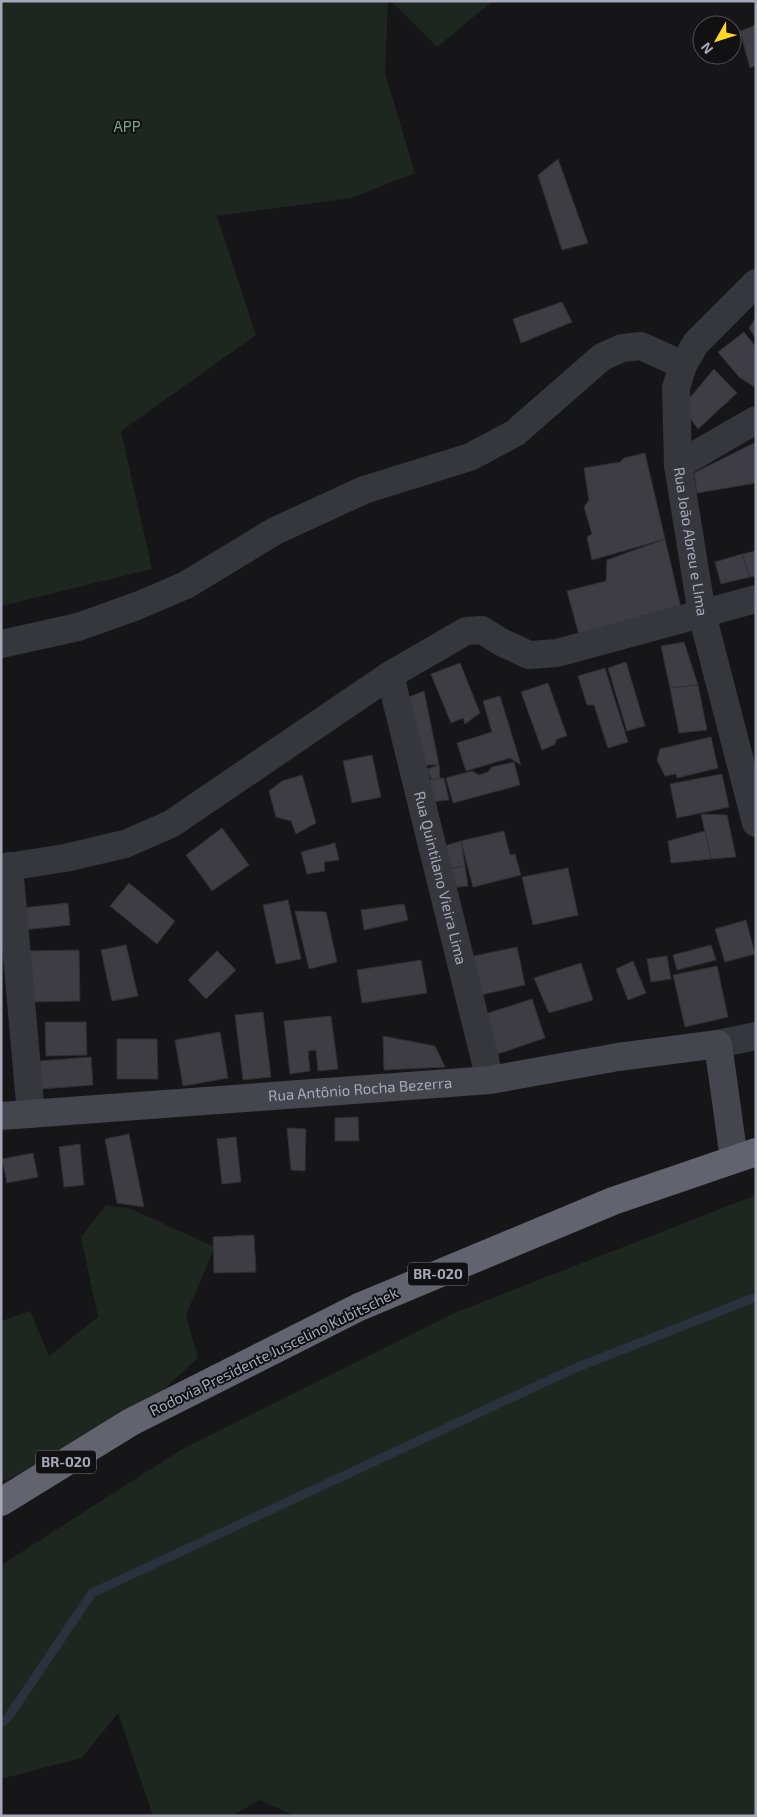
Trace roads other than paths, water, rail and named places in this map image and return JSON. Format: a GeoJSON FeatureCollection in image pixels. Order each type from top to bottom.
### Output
{"type":"FeatureCollection","features":[{"type":"Feature","properties":{"kind":"highway","name":"Rodovia Presidente Juscelino Kubitschek"},"geometry":{"type":"LineString","coordinates":[[1,1502],[132,1422],[358,1307],[613,1201],[745,1156]]}},
{"type":"Feature","properties":{"kind":"street","name":"Rua João Abreu e LIma"},"geometry":{"type":"LineString","coordinates":[[756,283],[696,343],[683,365],[676,388],[678,465],[702,614],[756,822]]}},
{"type":"Feature","properties":{"kind":"street"},"geometry":{"type":"LineString","coordinates":[[1,644],[78,626],[137,606],[186,586],[275,531],[364,490],[470,458],[515,433],[602,357],[622,348],[641,346],[683,365]]}},
{"type":"Feature","properties":{"kind":"street"},"geometry":{"type":"LineString","coordinates":[[678,465],[756,420]]}},
{"type":"Feature","properties":{"kind":"street"},"geometry":{"type":"LineString","coordinates":[[31,1114],[5,867],[65,858],[125,844],[171,824],[390,676],[466,631],[482,630],[501,642],[529,655],[557,653],[756,599]]}},
{"type":"Feature","properties":{"kind":"street","name":"Rua Quintilano Vieira Lima"},"geometry":{"type":"LineString","coordinates":[[390,676],[490,1080]]}},
{"type":"Feature","properties":{"kind":"street"},"geometry":{"type":"LineString","coordinates":[[745,1156],[718,1044],[756,1036]]}},
{"type":"Feature","properties":{"kind":"street","name":"Rua Antônio Rocha Bezerra"},"geometry":{"type":"LineString","coordinates":[[1,1116],[490,1080],[618,1057],[718,1044]]}},
{"type":"Feature","properties":{"kind":"waterway"},"geometry":{"type":"LineString","coordinates":[[1,1723],[7,1719],[92,1593],[573,1369],[756,1297]]}},
{"type":"Feature","properties":{"kind":"park label","name":"APP"},"geometry":{"type":"Point","coordinates":[127,127]}}]}
